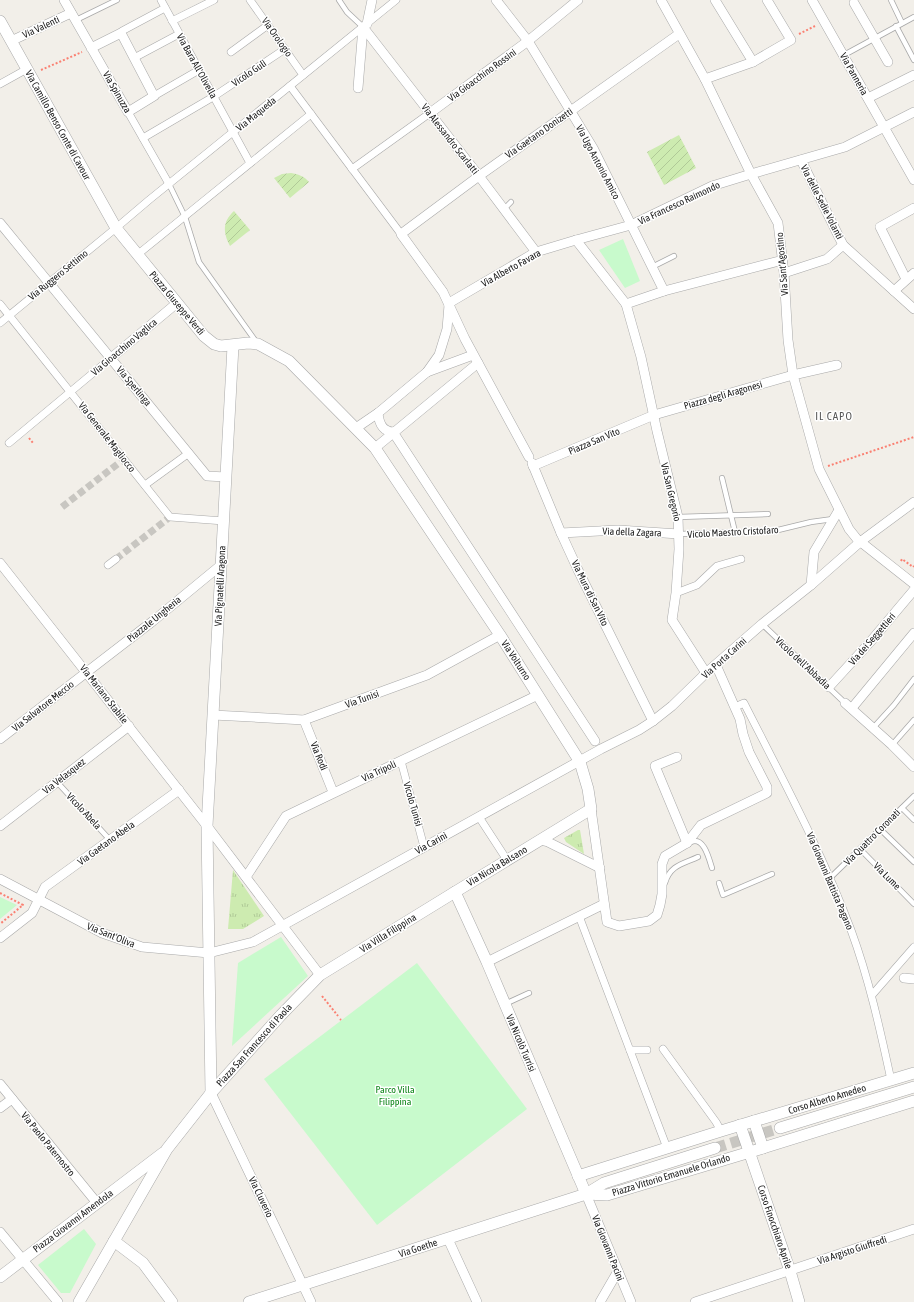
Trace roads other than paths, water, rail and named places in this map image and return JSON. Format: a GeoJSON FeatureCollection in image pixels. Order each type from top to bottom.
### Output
{"type":"FeatureCollection","features":[{"type":"Feature","properties":{"kind":"street","name":"Via Spinuzza"},"geometry":{"type":"LineString","coordinates":[[64,0],[169,184]]}},
{"type":"Feature","properties":{"kind":"street","name":"Via Bara All'Olivella"},"geometry":{"type":"LineString","coordinates":[[160,0],[233,132]]}},
{"type":"Feature","properties":{"kind":"street"},"geometry":{"type":"LineString","coordinates":[[172,21],[214,0]]}},
{"type":"Feature","properties":{"kind":"street","name":"Via Orologio"},"geometry":{"type":"LineString","coordinates":[[250,0],[303,75]]}},
{"type":"Feature","properties":{"kind":"street"},"geometry":{"type":"LineString","coordinates":[[358,88],[365,25],[372,0]]}},
{"type":"Feature","properties":{"kind":"street","name":"Via Maqueda"},"geometry":{"type":"LineString","coordinates":[[116,228],[396,0]]}},
{"type":"Feature","properties":{"kind":"street","name":"Via Ugo Antonio Amico"},"geometry":{"type":"LineString","coordinates":[[496,0],[528,41],[593,148],[664,291]]}},
{"type":"Feature","properties":{"kind":"street","name":"Via Gioacchino Rossini"},"geometry":{"type":"LineString","coordinates":[[352,170],[528,41],[578,0]]}},
{"type":"Feature","properties":{"kind":"street","name":"Via Sant'Agostino"},"geometry":{"type":"LineString","coordinates":[[660,0],[705,79],[750,174],[778,222],[783,260],[788,340],[793,375],[819,469],[849,529],[860,542],[914,584]]}},
{"type":"Feature","properties":{"kind":"street"},"geometry":{"type":"LineString","coordinates":[[716,0],[753,62]]}},
{"type":"Feature","properties":{"kind":"street"},"geometry":{"type":"LineString","coordinates":[[705,79],[753,62],[791,40],[767,0]]}},
{"type":"Feature","properties":{"kind":"street","name":"Via Panneria"},"geometry":{"type":"LineString","coordinates":[[812,0],[884,128],[910,164],[914,180]]}},
{"type":"Feature","properties":{"kind":"street"},"geometry":{"type":"LineString","coordinates":[[854,3],[888,62]]}},
{"type":"Feature","properties":{"kind":"street"},"geometry":{"type":"LineString","coordinates":[[91,48],[165,8]]}},
{"type":"Feature","properties":{"kind":"street","name":"Via Valenti"},"geometry":{"type":"LineString","coordinates":[[11,40],[74,17]]}},
{"type":"Feature","properties":{"kind":"street","name":"Via Camillo Benso Conte di Cavour"},"geometry":{"type":"LineString","coordinates":[[0,21],[116,228]]}},
{"type":"Feature","properties":{"kind":"street"},"geometry":{"type":"LineString","coordinates":[[231,52],[268,25]]}},
{"type":"Feature","properties":{"kind":"street","name":"Via Alessandro Scarlatti"},"geometry":{"type":"LineString","coordinates":[[365,25],[536,252]]}},
{"type":"Feature","properties":{"kind":"street"},"geometry":{"type":"LineString","coordinates":[[121,33],[154,96]]}},
{"type":"Feature","properties":{"kind":"street"},"geometry":{"type":"LineString","coordinates":[[134,58],[179,34]]}},
{"type":"Feature","properties":{"kind":"street","name":"Via Gaetano Donizetti"},"geometry":{"type":"LineString","coordinates":[[401,234],[479,176],[679,34]]}},
{"type":"Feature","properties":{"kind":"street","name":"Vicolo Gulì"},"geometry":{"type":"LineString","coordinates":[[143,138],[213,96],[285,49]]}},
{"type":"Feature","properties":{"kind":"street"},"geometry":{"type":"LineString","coordinates":[[128,112],[199,70]]}},
{"type":"Feature","properties":{"kind":"street"},"geometry":{"type":"LineString","coordinates":[[0,84],[29,72]]}},
{"type":"Feature","properties":{"kind":"street"},"geometry":{"type":"LineString","coordinates":[[868,98],[914,75]]}},
{"type":"Feature","properties":{"kind":"street"},"geometry":{"type":"LineString","coordinates":[[258,344],[289,361],[356,428],[378,413],[427,372],[439,355],[447,329],[449,303],[443,292],[290,86]]}},
{"type":"Feature","properties":{"kind":"street","name":"Via Francesco Raimondo"},"geometry":{"type":"LineString","coordinates":[[576,240],[631,226],[712,186],[845,147],[914,112]]}},
{"type":"Feature","properties":{"kind":"street"},"geometry":{"type":"LineString","coordinates":[[137,255],[311,114]]}},
{"type":"Feature","properties":{"kind":"street"},"geometry":{"type":"LineString","coordinates":[[233,132],[250,163]]}},
{"type":"Feature","properties":{"kind":"street","name":"Via delle Sedie Volanti"},"geometry":{"type":"LineString","coordinates":[[801,160],[843,245],[914,309]]}},
{"type":"Feature","properties":{"kind":"street"},"geometry":{"type":"LineString","coordinates":[[894,291],[910,276],[880,227],[914,208]]}},
{"type":"Feature","properties":{"kind":"street","name":"Via Sperlinga"},"geometry":{"type":"LineString","coordinates":[[0,223],[207,476],[226,477]]}},
{"type":"Feature","properties":{"kind":"street","name":"Piazza Giuseppe Verdi"},"geometry":{"type":"LineString","coordinates":[[116,228],[204,336],[214,344],[221,346],[233,346],[248,343],[258,344]]}},
{"type":"Feature","properties":{"kind":"street","name":"Via Ruggero Settimo"},"geometry":{"type":"LineString","coordinates":[[0,323],[116,228]]}},
{"type":"Feature","properties":{"kind":"street"},"geometry":{"type":"LineString","coordinates":[[576,240],[626,304],[664,291],[783,260]]}},
{"type":"Feature","properties":{"kind":"street","name":"Via Alberto Favara"},"geometry":{"type":"LineString","coordinates":[[449,303],[536,252],[576,240]]}},
{"type":"Feature","properties":{"kind":"street"},"geometry":{"type":"LineString","coordinates":[[784,273],[827,259],[843,245]]}},
{"type":"Feature","properties":{"kind":"street","name":"Via Gioacchino Vaglica"},"geometry":{"type":"LineString","coordinates":[[9,443],[177,303]]}},
{"type":"Feature","properties":{"kind":"street","name":"Via Mura di San Vito"},"geometry":{"type":"LineString","coordinates":[[449,303],[465,339],[532,462],[561,534],[653,721]]}},
{"type":"Feature","properties":{"kind":"street","name":"Via Generale Magliocco"},"geometry":{"type":"LineString","coordinates":[[0,304],[170,517],[224,521]]}},
{"type":"Feature","properties":{"kind":"street","name":"Via San Gregorio"},"geometry":{"type":"LineString","coordinates":[[626,304],[641,357],[678,517],[679,534],[676,593],[672,620],[706,673]]}},
{"type":"Feature","properties":{"kind":"street","name":"Via Pignatelli Aragona"},"geometry":{"type":"LineString","coordinates":[[207,826],[233,346]]}},
{"type":"Feature","properties":{"kind":"street"},"geometry":{"type":"LineString","coordinates":[[427,372],[476,359]]}},
{"type":"Feature","properties":{"kind":"street"},"geometry":{"type":"LineString","coordinates":[[375,448],[476,359]]}},
{"type":"Feature","properties":{"kind":"street","name":"Piazza degli Aragonesi"},"geometry":{"type":"LineString","coordinates":[[654,415],[793,375],[837,365]]}},
{"type":"Feature","properties":{"kind":"street"},"geometry":{"type":"LineString","coordinates":[[378,413],[378,420],[381,427],[388,432],[393,432]]}},
{"type":"Feature","properties":{"kind":"street","name":"Piazza San Vito"},"geometry":{"type":"LineString","coordinates":[[532,462],[654,415]]}},
{"type":"Feature","properties":{"kind":"street","name":"Via Volturno"},"geometry":{"type":"LineString","coordinates":[[356,428],[375,448],[500,636],[580,762],[588,790],[607,922],[619,926],[652,919],[658,912],[662,894]]}},
{"type":"Feature","properties":{"kind":"street"},"geometry":{"type":"LineString","coordinates":[[393,432],[595,741]]}},
{"type":"Feature","properties":{"kind":"street"},"geometry":{"type":"LineString","coordinates":[[145,486],[189,453]]}},
{"type":"Feature","properties":{"kind":"street","name":"Via Porta Carini"},"geometry":{"type":"LineString","coordinates":[[580,762],[653,721],[672,706],[706,673],[762,624],[811,586],[860,542],[914,502]]}},
{"type":"Feature","properties":{"kind":"street"},"geometry":{"type":"LineString","coordinates":[[811,586],[814,552],[839,510]]}},
{"type":"Feature","properties":{"kind":"street","name":"Via della Zagara"},"geometry":{"type":"LineString","coordinates":[[561,534],[618,530],[679,534]]}},
{"type":"Feature","properties":{"kind":"street"},"geometry":{"type":"LineString","coordinates":[[108,565],[116,559]]}},
{"type":"Feature","properties":{"kind":"street"},"geometry":{"type":"LineString","coordinates":[[676,593],[697,585],[716,566],[741,559]]}},
{"type":"Feature","properties":{"kind":"street","name":"Via Mariano Stabile"},"geometry":{"type":"LineString","coordinates":[[0,563],[207,826]]}},
{"type":"Feature","properties":{"kind":"street","name":"Piazzale Ungheria"},"geometry":{"type":"LineString","coordinates":[[86,673],[222,565]]}},
{"type":"Feature","properties":{"kind":"street","name":"Via dei Seggettieri"},"geometry":{"type":"LineString","coordinates":[[829,687],[871,641],[914,590]]}},
{"type":"Feature","properties":{"kind":"street"},"geometry":{"type":"LineString","coordinates":[[914,633],[848,705],[914,767]]}},
{"type":"Feature","properties":{"kind":"street","name":"Via Tunisi"},"geometry":{"type":"LineString","coordinates":[[213,715],[304,720],[427,675],[500,636]]}},
{"type":"Feature","properties":{"kind":"street"},"geometry":{"type":"LineString","coordinates":[[662,894],[662,864],[666,855],[687,843],[701,825],[767,793],[767,787],[749,752],[740,719],[716,665]]}},
{"type":"Feature","properties":{"kind":"street","name":"Via Salvatore Meccio"},"geometry":{"type":"LineString","coordinates":[[0,739],[86,673]]}},
{"type":"Feature","properties":{"kind":"street","name":"Via Tripoli"},"geometry":{"type":"LineString","coordinates":[[246,877],[286,816],[333,792],[538,695]]}},
{"type":"Feature","properties":{"kind":"street","name":"Via Giovanni Battista Pagano"},"geometry":{"type":"LineString","coordinates":[[735,707],[744,703],[807,828],[830,878],[852,931],[872,995],[891,1080]]}},
{"type":"Feature","properties":{"kind":"street","name":"Via Rodi"},"geometry":{"type":"LineString","coordinates":[[304,720],[333,792]]}},
{"type":"Feature","properties":{"kind":"street","name":"Via Velasquez"},"geometry":{"type":"LineString","coordinates":[[0,826],[129,726]]}},
{"type":"Feature","properties":{"kind":"street"},"geometry":{"type":"LineString","coordinates":[[677,757],[655,766],[687,843]]}},
{"type":"Feature","properties":{"kind":"street","name":"Vicolo Tunisi"},"geometry":{"type":"LineString","coordinates":[[400,761],[424,847]]}},
{"type":"Feature","properties":{"kind":"street","name":"Via Carini"},"geometry":{"type":"LineString","coordinates":[[209,953],[253,942],[580,762]]}},
{"type":"Feature","properties":{"kind":"street","name":"Via Gaetano Abela"},"geometry":{"type":"LineString","coordinates":[[0,938],[32,913],[45,887],[179,790]]}},
{"type":"Feature","properties":{"kind":"street","name":"Via Nicola Balsano"},"geometry":{"type":"LineString","coordinates":[[455,892],[591,809]]}},
{"type":"Feature","properties":{"kind":"street"},"geometry":{"type":"LineString","coordinates":[[479,817],[507,860]]}},
{"type":"Feature","properties":{"kind":"street"},"geometry":{"type":"LineString","coordinates":[[207,826],[320,975]]}},
{"type":"Feature","properties":{"kind":"street","name":"Piazza San Francesco di Paola"},"geometry":{"type":"LineString","coordinates":[[207,826],[211,1093]]}},
{"type":"Feature","properties":{"kind":"street"},"geometry":{"type":"LineString","coordinates":[[540,840],[548,842],[600,868]]}},
{"type":"Feature","properties":{"kind":"street","name":"Via Sant'Oliva"},"geometry":{"type":"LineString","coordinates":[[0,879],[102,933],[142,947],[209,953]]}},
{"type":"Feature","properties":{"kind":"street","name":"Via Nicolò Turrisi"},"geometry":{"type":"LineString","coordinates":[[455,892],[487,962],[586,1194]]}},
{"type":"Feature","properties":{"kind":"street","name":"Via Villa Filippina"},"geometry":{"type":"LineString","coordinates":[[320,975],[455,892]]}},
{"type":"Feature","properties":{"kind":"street"},"geometry":{"type":"LineString","coordinates":[[487,962],[604,904]]}},
{"type":"Feature","properties":{"kind":"street"},"geometry":{"type":"LineString","coordinates":[[579,916],[667,1148]]}},
{"type":"Feature","properties":{"kind":"street"},"geometry":{"type":"LineString","coordinates":[[872,995],[914,947]]}},
{"type":"Feature","properties":{"kind":"street","name":"Piazza San Francesco di Paola"},"geometry":{"type":"LineString","coordinates":[[211,1093],[281,1015],[320,975]]}},
{"type":"Feature","properties":{"kind":"street"},"geometry":{"type":"LineString","coordinates":[[904,978],[914,979]]}},
{"type":"Feature","properties":{"kind":"street"},"geometry":{"type":"LineString","coordinates":[[663,1049],[721,1131]]}},
{"type":"Feature","properties":{"kind":"street"},"geometry":{"type":"LineString","coordinates":[[630,1050],[647,1050]]}},
{"type":"Feature","properties":{"kind":"street","name":"Corso Alberto Amedeo"},"geometry":{"type":"LineString","coordinates":[[740,1125],[914,1073]]}},
{"type":"Feature","properties":{"kind":"street","name":"Via Paolo Paternostro"},"geometry":{"type":"LineString","coordinates":[[0,1084],[97,1203]]}},
{"type":"Feature","properties":{"kind":"street","name":"Corso Alberto Amedeo"},"geometry":{"type":"LineString","coordinates":[[780,1128],[914,1087]]}},
{"type":"Feature","properties":{"kind":"street","name":"Piazza Giovanni Amendola"},"geometry":{"type":"LineString","coordinates":[[79,1302],[168,1149],[211,1093]]}},
{"type":"Feature","properties":{"kind":"street","name":"Via Cluverio"},"geometry":{"type":"LineString","coordinates":[[211,1093],[311,1302]]}},
{"type":"Feature","properties":{"kind":"street"},"geometry":{"type":"LineString","coordinates":[[0,1108],[12,1099]]}},
{"type":"Feature","properties":{"kind":"street"},"geometry":{"type":"LineString","coordinates":[[750,1152],[914,1101]]}},
{"type":"Feature","properties":{"kind":"street"},"geometry":{"type":"LineString","coordinates":[[754,1121],[763,1148]]}},
{"type":"Feature","properties":{"kind":"street"},"geometry":{"type":"LineString","coordinates":[[578,1176],[740,1125]]}},
{"type":"Feature","properties":{"kind":"street","name":"Corso Finocchiaro Aprile"},"geometry":{"type":"LineString","coordinates":[[740,1125],[790,1270],[799,1302]]}},
{"type":"Feature","properties":{"kind":"street","name":"Piazza Vittorio Emanuele Orlando"},"geometry":{"type":"LineString","coordinates":[[586,1194],[604,1183],[715,1148]]}},
{"type":"Feature","properties":{"kind":"street","name":"Piazza Giovanni Amendola"},"geometry":{"type":"LineString","coordinates":[[58,1302],[23,1260],[168,1149]]}},
{"type":"Feature","properties":{"kind":"street","name":"Piazza Vittorio Emanuele Orlando"},"geometry":{"type":"LineString","coordinates":[[586,1194],[607,1195],[750,1152]]}},
{"type":"Feature","properties":{"kind":"street","name":"Via Goethe"},"geometry":{"type":"LineString","coordinates":[[249,1302],[586,1194]]}},
{"type":"Feature","properties":{"kind":"street","name":"Via Giovanni Pacini"},"geometry":{"type":"LineString","coordinates":[[586,1194],[631,1302]]}},
{"type":"Feature","properties":{"kind":"street","name":"Via Argisto Giuffredi"},"geometry":{"type":"LineString","coordinates":[[695,1302],[914,1229]]}},
{"type":"Feature","properties":{"kind":"street"},"geometry":{"type":"LineString","coordinates":[[0,1232],[23,1260],[0,1277]]}},
{"type":"Feature","properties":{"kind":"street"},"geometry":{"type":"LineString","coordinates":[[448,1239],[477,1302]]}},
{"type":"Feature","properties":{"kind":"street"},"geometry":{"type":"LineString","coordinates":[[114,1241],[142,1264],[172,1302]]}},
{"type":"Feature","properties":{"kind":"street"},"geometry":{"type":"LineString","coordinates":[[600,1302],[618,1271]]}},
{"type":"Feature","properties":{"kind":"lane"},"geometry":{"type":"LineString","coordinates":[[74,17],[117,0]]}},
{"type":"Feature","properties":{"kind":"lane"},"geometry":{"type":"LineString","coordinates":[[339,0],[347,12],[365,25]]}},
{"type":"Feature","properties":{"kind":"lane"},"geometry":{"type":"LineString","coordinates":[[891,0],[902,23]]}},
{"type":"Feature","properties":{"kind":"lane"},"geometry":{"type":"LineString","coordinates":[[844,55],[914,17]]}},
{"type":"Feature","properties":{"kind":"lane"},"geometry":{"type":"LineString","coordinates":[[896,26],[914,60]]}},
{"type":"Feature","properties":{"kind":"lane"},"geometry":{"type":"LineString","coordinates":[[169,184],[185,217],[199,262],[258,344]]}},
{"type":"Feature","properties":{"kind":"lane"},"geometry":{"type":"LineString","coordinates":[[504,209],[511,202]]}},
{"type":"Feature","properties":{"kind":"lane"},"geometry":{"type":"LineString","coordinates":[[652,267],[674,256]]}},
{"type":"Feature","properties":{"kind":"lane"},"geometry":{"type":"LineString","coordinates":[[722,478],[735,532]]}},
{"type":"Feature","properties":{"kind":"lane"},"geometry":{"type":"LineString","coordinates":[[678,517],[731,514],[768,514]]}},
{"type":"Feature","properties":{"kind":"lane","name":"Vicolo Maestro Cristofaro"},"geometry":{"type":"LineString","coordinates":[[679,534],[774,531],[811,522],[833,519]]}},
{"type":"Feature","properties":{"kind":"lane","name":"Vicolo dell'Abbadia"},"geometry":{"type":"LineString","coordinates":[[762,624],[848,705]]}},
{"type":"Feature","properties":{"kind":"lane"},"geometry":{"type":"LineString","coordinates":[[873,728],[894,705],[914,679]]}},
{"type":"Feature","properties":{"kind":"lane"},"geometry":{"type":"LineString","coordinates":[[892,745],[914,720]]}},
{"type":"Feature","properties":{"kind":"lane","name":"Vicolo Abela"},"geometry":{"type":"LineString","coordinates":[[57,782],[110,840]]}},
{"type":"Feature","properties":{"kind":"lane","name":"Via Quattro Coronati"},"geometry":{"type":"LineString","coordinates":[[830,878],[914,796]]}},
{"type":"Feature","properties":{"kind":"lane"},"geometry":{"type":"LineString","coordinates":[[902,808],[914,820]]}},
{"type":"Feature","properties":{"kind":"lane"},"geometry":{"type":"LineString","coordinates":[[880,829],[914,862]]}},
{"type":"Feature","properties":{"kind":"lane"},"geometry":{"type":"LineString","coordinates":[[687,843],[694,840],[700,842],[705,848],[712,868]]}},
{"type":"Feature","properties":{"kind":"lane","name":"Via Lume"},"geometry":{"type":"LineString","coordinates":[[860,849],[914,904]]}},
{"type":"Feature","properties":{"kind":"lane"},"geometry":{"type":"LineString","coordinates":[[662,894],[667,876],[671,870],[698,857]]}},
{"type":"Feature","properties":{"kind":"lane"},"geometry":{"type":"LineString","coordinates":[[718,883],[723,895],[772,874]]}},
{"type":"Feature","properties":{"kind":"lane"},"geometry":{"type":"LineString","coordinates":[[505,1004],[530,993]]}},
{"type":"Feature","properties":{"kind":"tunnel"},"geometry":{"type":"LineString","coordinates":[[62,507],[124,459]]}},
{"type":"Feature","properties":{"kind":"tunnel"},"geometry":{"type":"LineString","coordinates":[[116,559],[170,517]]}},
{"type":"Feature","properties":{"kind":"tunnel"},"geometry":{"type":"LineString","coordinates":[[715,1148],[780,1128]]}},
{"type":"Feature","properties":{"kind":"district","name":"IL CAPO"},"geometry":{"type":"Point","coordinates":[834,416]}},
{"type":"Feature","properties":{"kind":"park label","name":"Parco Villa Filippina"},"geometry":{"type":"Point","coordinates":[395,1094]}}]}
